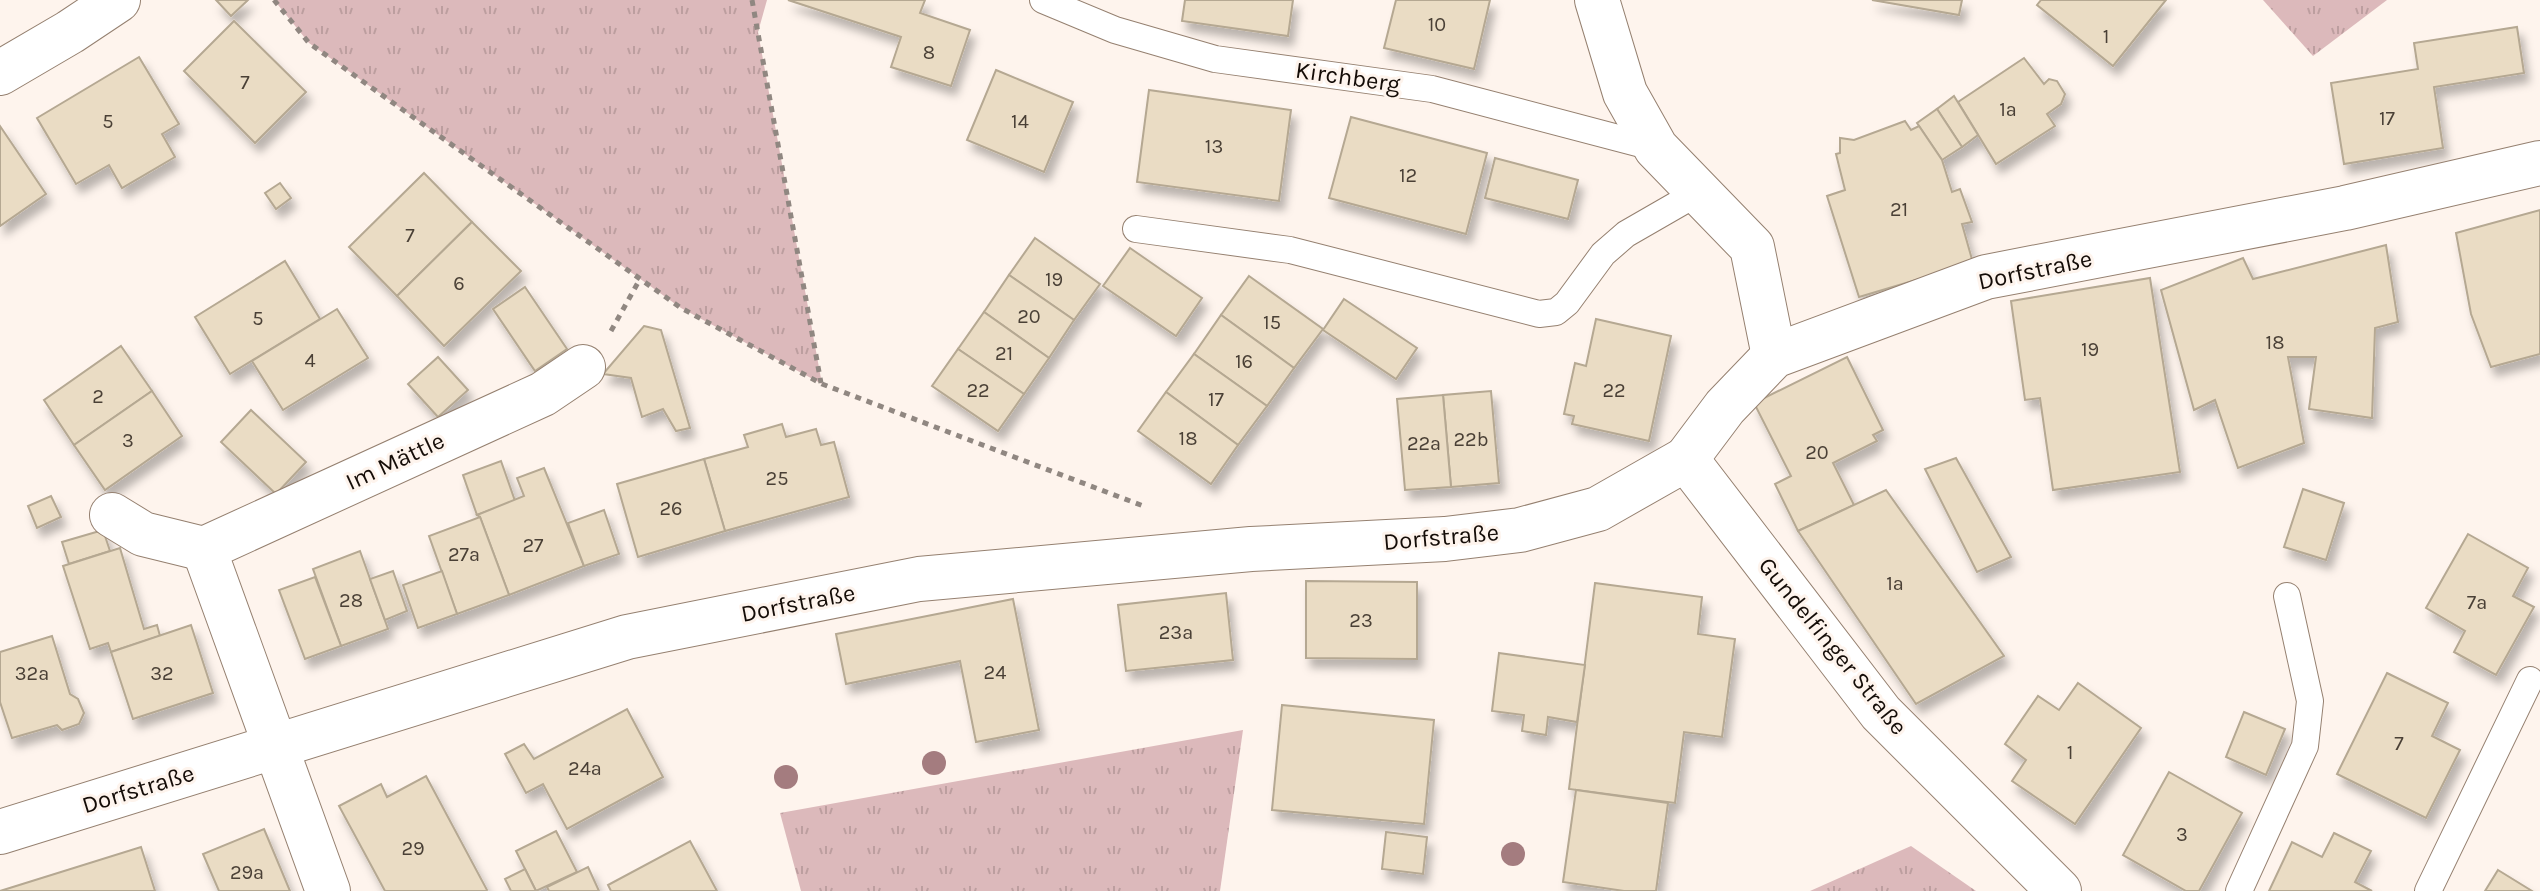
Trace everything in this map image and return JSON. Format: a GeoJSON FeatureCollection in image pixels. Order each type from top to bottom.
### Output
{"type":"FeatureCollection","features":[{"type":"Feature","properties":{"kind":"street"},"geometry":{"type":"LineString","coordinates":[[0,73],[118,0]]}},
{"type":"Feature","properties":{"kind":"street"},"geometry":{"type":"LineString","coordinates":[[1597,0],[1625,93],[1656,148],[1752,247],[1774,356]]}},
{"type":"Feature","properties":{"kind":"street","name":"Dorfstraße"},"geometry":{"type":"LineString","coordinates":[[0,832],[627,637],[919,579],[1251,549],[1445,539],[1520,530],[1598,509],[1686,459],[1725,407],[1774,356],[1986,277],[2345,208],[2540,163]]}},
{"type":"Feature","properties":{"kind":"street","name":"Im Mättle"},"geometry":{"type":"LineString","coordinates":[[204,549],[543,394],[583,367]]}},
{"type":"Feature","properties":{"kind":"street","name":"Gundelfinger Straße"},"geometry":{"type":"LineString","coordinates":[[1686,459],[1881,713],[2059,891]]}},
{"type":"Feature","properties":{"kind":"street"},"geometry":{"type":"LineString","coordinates":[[112,515],[143,534],[204,549],[328,891]]}},
{"type":"Feature","properties":{"kind":"lane","name":"Kirchberg"},"geometry":{"type":"LineString","coordinates":[[1043,0],[1115,30],[1215,59],[1432,89],[1656,148]]}},
{"type":"Feature","properties":{"kind":"lane"},"geometry":{"type":"LineString","coordinates":[[1136,229],[1290,250],[1539,314],[1556,312],[1567,303],[1603,254],[1626,234],[1699,192]]}},
{"type":"Feature","properties":{"kind":"lane"},"geometry":{"type":"LineString","coordinates":[[2239,891],[2305,746],[2310,701],[2287,596]]}},
{"type":"Feature","properties":{"kind":"lane"},"geometry":{"type":"LineString","coordinates":[[2428,891],[2530,680]]}},
{"type":"Feature","properties":{"kind":"path"},"geometry":{"type":"LineString","coordinates":[[274,0],[309,43],[681,308],[822,384],[1154,510]]}},
{"type":"Feature","properties":{"kind":"path"},"geometry":{"type":"LineString","coordinates":[[752,0],[822,384]]}},
{"type":"Feature","properties":{"kind":"path"},"geometry":{"type":"LineString","coordinates":[[583,367],[612,330],[640,279]]}},
{"type":"Feature","properties":{"kind":"green space"},"geometry":{"type":"Polygon","coordinates":[[[274,0],[767,0],[758,32],[822,384],[681,308],[309,43],[274,0]]]}},
{"type":"Feature","properties":{"kind":"green space"},"geometry":{"type":"Polygon","coordinates":[[[2263,0],[2387,0],[2313,56],[2263,0]]]}},
{"type":"Feature","properties":{"kind":"green space"},"geometry":{"type":"Polygon","coordinates":[[[1243,730],[1220,891],[801,891],[780,813],[1243,730]]]}},
{"type":"Feature","properties":{"kind":"green space"},"geometry":{"type":"Polygon","coordinates":[[[1911,846],[1976,891],[1810,891],[1911,846]]]}},
{"type":"Feature","properties":{"kind":"building"},"geometry":{"type":"Polygon","coordinates":[[[216,0],[248,0],[231,16],[216,0]]]}},
{"type":"Feature","properties":{"kind":"building"},"geometry":{"type":"Polygon","coordinates":[[[788,0],[925,0],[920,13],[970,30],[951,86],[891,67],[901,37],[788,0]]]}},
{"type":"Feature","properties":{"kind":"building"},"geometry":{"type":"Polygon","coordinates":[[[1185,0],[1293,0],[1288,36],[1182,21],[1185,0]]]}},
{"type":"Feature","properties":{"kind":"building"},"geometry":{"type":"Polygon","coordinates":[[[1396,0],[1490,0],[1474,69],[1384,48],[1396,0]]]}},
{"type":"Feature","properties":{"kind":"building"},"geometry":{"type":"Polygon","coordinates":[[[1872,0],[1962,0],[1959,15],[1872,0]]]}},
{"type":"Feature","properties":{"kind":"building"},"geometry":{"type":"Polygon","coordinates":[[[2041,0],[2166,0],[2113,66],[2037,5],[2041,0]]]}},
{"type":"Feature","properties":{"kind":"building"},"geometry":{"type":"Polygon","coordinates":[[[234,21],[306,92],[255,143],[184,71],[234,21]]]}},
{"type":"Feature","properties":{"kind":"building"},"geometry":{"type":"Polygon","coordinates":[[[2517,27],[2524,73],[2434,87],[2443,148],[2344,164],[2331,83],[2418,69],[2414,43],[2517,27]]]}},
{"type":"Feature","properties":{"kind":"building"},"geometry":{"type":"Polygon","coordinates":[[[139,57],[179,124],[162,134],[175,157],[122,188],[109,165],[76,184],[37,118],[139,57]]]}},
{"type":"Feature","properties":{"kind":"building"},"geometry":{"type":"Polygon","coordinates":[[[2024,58],[2044,84],[2049,79],[2057,81],[2065,94],[2061,104],[2047,114],[2055,126],[1996,164],[1958,102],[2024,58]]]}},
{"type":"Feature","properties":{"kind":"building"},"geometry":{"type":"Polygon","coordinates":[[[996,70],[1073,102],[1044,172],[967,140],[996,70]]]}},
{"type":"Feature","properties":{"kind":"building"},"geometry":{"type":"Polygon","coordinates":[[[1149,90],[1291,110],[1279,201],[1137,182],[1149,90]]]}},
{"type":"Feature","properties":{"kind":"building"},"geometry":{"type":"Polygon","coordinates":[[[1954,96],[1978,135],[1962,147],[1937,109],[1954,96]]]}},
{"type":"Feature","properties":{"kind":"building"},"geometry":{"type":"Polygon","coordinates":[[[1937,109],[1962,147],[1942,160],[1917,123],[1937,109]]]}},
{"type":"Feature","properties":{"kind":"building"},"geometry":{"type":"Polygon","coordinates":[[[1351,117],[1487,153],[1466,234],[1329,198],[1351,117]]]}},
{"type":"Feature","properties":{"kind":"building"},"geometry":{"type":"Polygon","coordinates":[[[1905,121],[1911,130],[1919,126],[1942,160],[1952,192],[1960,189],[1972,222],[1962,224],[1973,263],[1859,297],[1827,196],[1845,190],[1836,154],[1840,153],[1840,138],[1854,140],[1905,121]]]}},
{"type":"Feature","properties":{"kind":"building"},"geometry":{"type":"Polygon","coordinates":[[[0,126],[46,194],[0,226],[0,126]]]}},
{"type":"Feature","properties":{"kind":"building"},"geometry":{"type":"Polygon","coordinates":[[[1495,158],[1578,180],[1568,219],[1485,198],[1495,158]]]}},
{"type":"Feature","properties":{"kind":"building"},"geometry":{"type":"Polygon","coordinates":[[[424,173],[472,222],[397,296],[349,247],[424,173]]]}},
{"type":"Feature","properties":{"kind":"building"},"geometry":{"type":"Polygon","coordinates":[[[280,183],[291,198],[276,209],[265,193],[280,183]]]}},
{"type":"Feature","properties":{"kind":"building"},"geometry":{"type":"Polygon","coordinates":[[[2540,210],[2540,354],[2491,367],[2471,314],[2456,233],[2540,210]]]}},
{"type":"Feature","properties":{"kind":"building"},"geometry":{"type":"Polygon","coordinates":[[[472,222],[521,271],[444,346],[397,296],[472,222]]]}},
{"type":"Feature","properties":{"kind":"building"},"geometry":{"type":"Polygon","coordinates":[[[1035,238],[1100,284],[1074,320],[1009,275],[1035,238]]]}},
{"type":"Feature","properties":{"kind":"building"},"geometry":{"type":"Polygon","coordinates":[[[2386,245],[2398,322],[2375,328],[2372,418],[2309,409],[2316,357],[2288,357],[2304,443],[2238,468],[2215,400],[2194,410],[2161,290],[2243,258],[2253,279],[2386,245]]]}},
{"type":"Feature","properties":{"kind":"building"},"geometry":{"type":"Polygon","coordinates":[[[1130,248],[1202,298],[1176,336],[1103,286],[1130,248]]]}},
{"type":"Feature","properties":{"kind":"building"},"geometry":{"type":"Polygon","coordinates":[[[285,261],[320,319],[230,374],[195,317],[285,261]]]}},
{"type":"Feature","properties":{"kind":"building"},"geometry":{"type":"Polygon","coordinates":[[[1009,275],[1074,320],[1049,358],[984,312],[1009,275]]]}},
{"type":"Feature","properties":{"kind":"building"},"geometry":{"type":"Polygon","coordinates":[[[1249,276],[1323,329],[1294,368],[1221,315],[1249,276]]]}},
{"type":"Feature","properties":{"kind":"building"},"geometry":{"type":"Polygon","coordinates":[[[2150,278],[2180,472],[2053,490],[2040,398],[2025,400],[2011,301],[2150,278]]]}},
{"type":"Feature","properties":{"kind":"building"},"geometry":{"type":"Polygon","coordinates":[[[525,287],[567,349],[535,371],[493,309],[525,287]]]}},
{"type":"Feature","properties":{"kind":"building"},"geometry":{"type":"Polygon","coordinates":[[[1344,299],[1417,348],[1396,379],[1323,330],[1344,299]]]}},
{"type":"Feature","properties":{"kind":"building"},"geometry":{"type":"Polygon","coordinates":[[[337,309],[368,358],[283,410],[252,361],[337,309]]]}},
{"type":"Feature","properties":{"kind":"building"},"geometry":{"type":"Polygon","coordinates":[[[984,312],[1049,358],[1024,394],[958,349],[984,312]]]}},
{"type":"Feature","properties":{"kind":"building"},"geometry":{"type":"Polygon","coordinates":[[[1221,315],[1294,368],[1267,406],[1194,354],[1221,315]]]}},
{"type":"Feature","properties":{"kind":"building"},"geometry":{"type":"Polygon","coordinates":[[[1596,319],[1671,336],[1649,441],[1572,424],[1574,416],[1564,414],[1575,363],[1586,366],[1596,319]]]}},
{"type":"Feature","properties":{"kind":"building"},"geometry":{"type":"Polygon","coordinates":[[[644,326],[661,330],[690,428],[676,431],[663,409],[642,417],[631,378],[603,374],[644,326]]]}},
{"type":"Feature","properties":{"kind":"building"},"geometry":{"type":"Polygon","coordinates":[[[121,346],[152,391],[74,445],[44,400],[121,346]]]}},
{"type":"Feature","properties":{"kind":"building"},"geometry":{"type":"Polygon","coordinates":[[[958,349],[1024,394],[998,431],[932,386],[958,349]]]}},
{"type":"Feature","properties":{"kind":"building"},"geometry":{"type":"Polygon","coordinates":[[[1194,354],[1267,406],[1238,445],[1166,392],[1194,354]]]}},
{"type":"Feature","properties":{"kind":"building"},"geometry":{"type":"Polygon","coordinates":[[[438,357],[468,390],[438,417],[408,384],[438,357]]]}},
{"type":"Feature","properties":{"kind":"building"},"geometry":{"type":"Polygon","coordinates":[[[1847,357],[1883,430],[1873,435],[1877,441],[1833,463],[1854,505],[1798,531],[1775,484],[1791,476],[1754,403],[1847,357]]]}},
{"type":"Feature","properties":{"kind":"building"},"geometry":{"type":"Polygon","coordinates":[[[152,391],[182,436],[105,490],[74,445],[152,391]]]}},
{"type":"Feature","properties":{"kind":"building"},"geometry":{"type":"Polygon","coordinates":[[[1491,391],[1499,483],[1451,487],[1443,395],[1491,391]]]}},
{"type":"Feature","properties":{"kind":"building"},"geometry":{"type":"Polygon","coordinates":[[[1166,392],[1238,445],[1211,484],[1138,431],[1166,392]]]}},
{"type":"Feature","properties":{"kind":"building"},"geometry":{"type":"Polygon","coordinates":[[[1443,395],[1451,487],[1405,490],[1397,399],[1443,395]]]}},
{"type":"Feature","properties":{"kind":"building"},"geometry":{"type":"Polygon","coordinates":[[[251,410],[306,462],[276,494],[221,442],[251,410]]]}},
{"type":"Feature","properties":{"kind":"building"},"geometry":{"type":"Polygon","coordinates":[[[782,424],[786,437],[816,429],[821,445],[834,442],[849,497],[725,531],[704,459],[748,447],[744,435],[782,424]]]}},
{"type":"Feature","properties":{"kind":"building"},"geometry":{"type":"Polygon","coordinates":[[[1956,458],[2011,557],[1977,572],[1925,469],[1956,458]]]}},
{"type":"Feature","properties":{"kind":"building"},"geometry":{"type":"Polygon","coordinates":[[[704,459],[725,531],[638,557],[617,484],[704,459]]]}},
{"type":"Feature","properties":{"kind":"building"},"geometry":{"type":"Polygon","coordinates":[[[501,461],[515,501],[477,515],[463,475],[501,461]]]}},
{"type":"Feature","properties":{"kind":"building"},"geometry":{"type":"Polygon","coordinates":[[[544,468],[584,566],[509,595],[477,515],[524,496],[517,478],[544,468]]]}},
{"type":"Feature","properties":{"kind":"building"},"geometry":{"type":"Polygon","coordinates":[[[2303,489],[2344,503],[2326,560],[2284,547],[2303,489]]]}},
{"type":"Feature","properties":{"kind":"building"},"geometry":{"type":"Polygon","coordinates":[[[1886,490],[2004,656],[1916,704],[1798,531],[1886,490]]]}},
{"type":"Feature","properties":{"kind":"building"},"geometry":{"type":"Polygon","coordinates":[[[51,496],[61,517],[37,528],[28,506],[51,496]]]}},
{"type":"Feature","properties":{"kind":"building"},"geometry":{"type":"Polygon","coordinates":[[[604,510],[619,554],[584,566],[568,523],[604,510]]]}},
{"type":"Feature","properties":{"kind":"building"},"geometry":{"type":"Polygon","coordinates":[[[480,517],[509,595],[457,614],[429,536],[480,517]]]}},
{"type":"Feature","properties":{"kind":"building"},"geometry":{"type":"Polygon","coordinates":[[[103,530],[110,551],[69,564],[62,542],[103,530]]]}},
{"type":"Feature","properties":{"kind":"building"},"geometry":{"type":"Polygon","coordinates":[[[2468,534],[2528,568],[2513,596],[2534,607],[2496,675],[2454,652],[2465,631],[2426,608],[2468,534]]]}},
{"type":"Feature","properties":{"kind":"building"},"geometry":{"type":"Polygon","coordinates":[[[120,548],[144,629],[157,625],[160,636],[111,652],[108,643],[90,649],[63,566],[120,548]]]}},
{"type":"Feature","properties":{"kind":"building"},"geometry":{"type":"Polygon","coordinates":[[[360,551],[388,629],[341,646],[313,569],[360,551]]]}},
{"type":"Feature","properties":{"kind":"building"},"geometry":{"type":"Polygon","coordinates":[[[393,571],[407,611],[385,620],[370,579],[393,571]]]}},
{"type":"Feature","properties":{"kind":"building"},"geometry":{"type":"Polygon","coordinates":[[[442,571],[457,614],[418,628],[403,585],[442,571]]]}},
{"type":"Feature","properties":{"kind":"building"},"geometry":{"type":"Polygon","coordinates":[[[315,577],[341,646],[305,659],[279,590],[315,577]]]}},
{"type":"Feature","properties":{"kind":"building"},"geometry":{"type":"Polygon","coordinates":[[[1306,581],[1417,582],[1417,659],[1306,658],[1306,581]]]}},
{"type":"Feature","properties":{"kind":"building"},"geometry":{"type":"Polygon","coordinates":[[[1595,583],[1702,597],[1698,634],[1735,639],[1722,737],[1684,732],[1675,803],[1569,789],[1595,583]]]}},
{"type":"Feature","properties":{"kind":"building"},"geometry":{"type":"Polygon","coordinates":[[[1226,593],[1233,660],[1126,671],[1118,605],[1226,593]]]}},
{"type":"Feature","properties":{"kind":"building"},"geometry":{"type":"Polygon","coordinates":[[[1013,599],[1039,730],[976,742],[960,661],[846,684],[836,634],[1013,599]]]}},
{"type":"Feature","properties":{"kind":"building"},"geometry":{"type":"Polygon","coordinates":[[[191,625],[213,693],[133,719],[111,652],[191,625]]]}},
{"type":"Feature","properties":{"kind":"building"},"geometry":{"type":"Polygon","coordinates":[[[52,636],[70,694],[78,699],[84,713],[79,724],[62,730],[57,725],[12,738],[0,702],[0,652],[52,636]]]}},
{"type":"Feature","properties":{"kind":"building"},"geometry":{"type":"Polygon","coordinates":[[[1499,653],[1585,665],[1577,722],[1548,717],[1546,735],[1522,731],[1524,715],[1492,711],[1499,653]]]}},
{"type":"Feature","properties":{"kind":"building"},"geometry":{"type":"Polygon","coordinates":[[[2387,673],[2448,703],[2432,736],[2460,750],[2426,818],[2337,774],[2387,673]]]}},
{"type":"Feature","properties":{"kind":"building"},"geometry":{"type":"Polygon","coordinates":[[[2078,683],[2141,728],[2075,824],[2012,781],[2026,760],[2005,744],[2038,696],[2059,710],[2078,683]]]}},
{"type":"Feature","properties":{"kind":"building"},"geometry":{"type":"Polygon","coordinates":[[[1282,705],[1434,720],[1424,824],[1272,810],[1282,705]]]}},
{"type":"Feature","properties":{"kind":"building"},"geometry":{"type":"Polygon","coordinates":[[[627,709],[663,777],[567,829],[543,784],[526,793],[505,754],[524,744],[534,759],[627,709]]]}},
{"type":"Feature","properties":{"kind":"building"},"geometry":{"type":"Polygon","coordinates":[[[2244,712],[2285,729],[2266,775],[2226,757],[2244,712]]]}},
{"type":"Feature","properties":{"kind":"building"},"geometry":{"type":"Polygon","coordinates":[[[2169,772],[2242,813],[2199,891],[2186,891],[2123,855],[2169,772]]]}},
{"type":"Feature","properties":{"kind":"building"},"geometry":{"type":"Polygon","coordinates":[[[426,776],[486,891],[385,891],[339,806],[381,784],[387,797],[426,776]]]}},
{"type":"Feature","properties":{"kind":"building"},"geometry":{"type":"Polygon","coordinates":[[[1576,790],[1668,803],[1656,891],[1624,891],[1563,882],[1576,790]]]}},
{"type":"Feature","properties":{"kind":"building"},"geometry":{"type":"Polygon","coordinates":[[[264,829],[290,891],[219,891],[203,854],[264,829]]]}},
{"type":"Feature","properties":{"kind":"building"},"geometry":{"type":"Polygon","coordinates":[[[556,831],[577,872],[536,891],[516,851],[556,831]]]}},
{"type":"Feature","properties":{"kind":"building"},"geometry":{"type":"Polygon","coordinates":[[[1386,832],[1427,837],[1423,874],[1382,869],[1386,832]]]}},
{"type":"Feature","properties":{"kind":"building"},"geometry":{"type":"Polygon","coordinates":[[[2334,833],[2371,851],[2355,882],[2372,891],[2269,891],[2292,842],[2322,857],[2334,833]]]}},
{"type":"Feature","properties":{"kind":"building"},"geometry":{"type":"Polygon","coordinates":[[[690,841],[717,891],[611,891],[608,885],[690,841]]]}},
{"type":"Feature","properties":{"kind":"building"},"geometry":{"type":"Polygon","coordinates":[[[141,847],[155,891],[0,891],[141,847]]]}},
{"type":"Feature","properties":{"kind":"building"},"geometry":{"type":"Polygon","coordinates":[[[588,867],[599,891],[549,891],[547,887],[588,867]]]}},
{"type":"Feature","properties":{"kind":"building"},"geometry":{"type":"Polygon","coordinates":[[[525,869],[536,891],[511,891],[505,879],[525,869]]]}},
{"type":"Feature","properties":{"kind":"building"},"geometry":{"type":"Polygon","coordinates":[[[2498,870],[2532,891],[2485,891],[2498,870]]]}}]}
